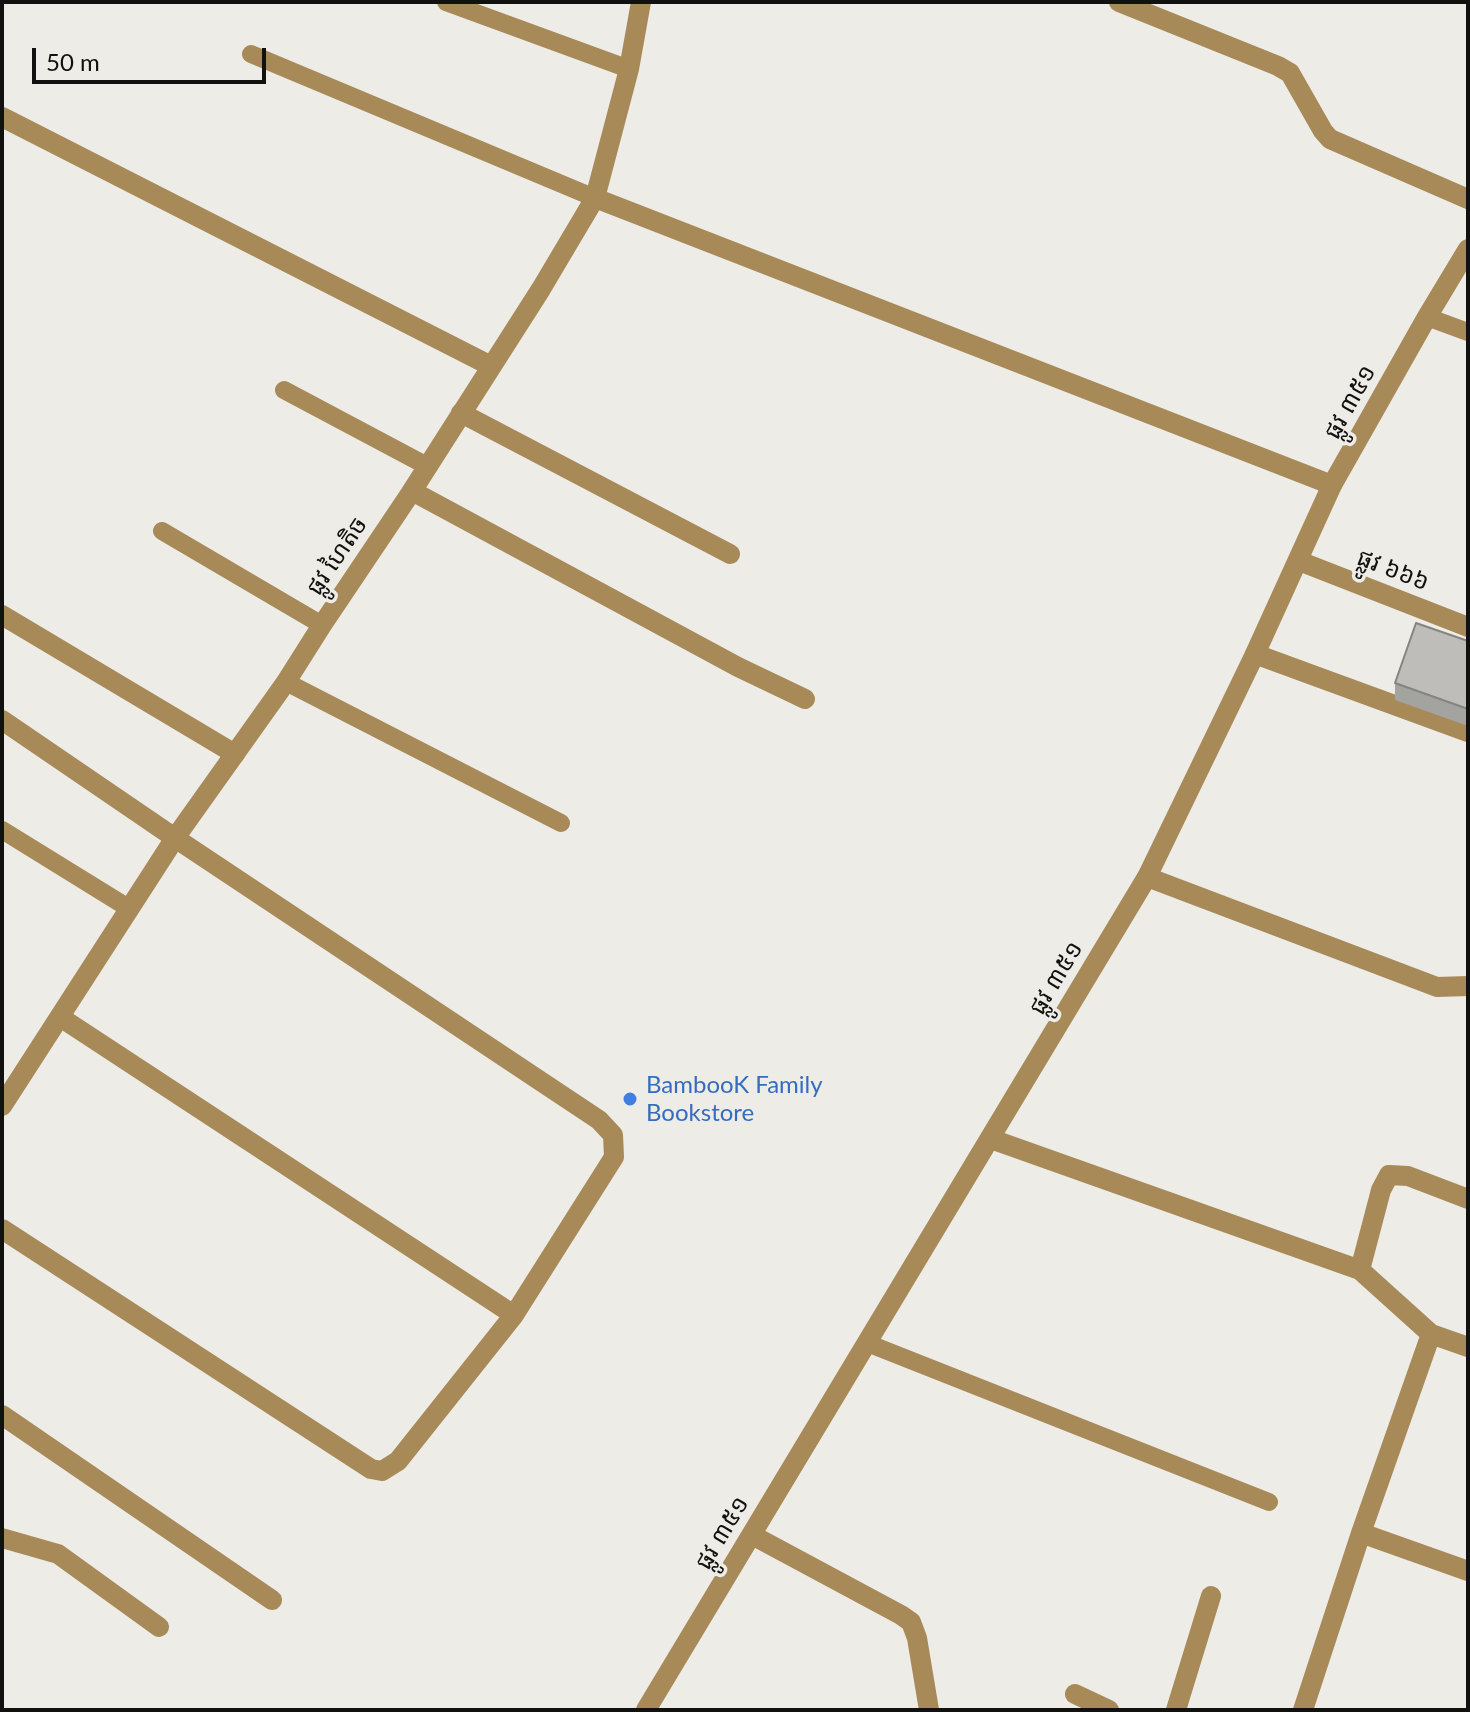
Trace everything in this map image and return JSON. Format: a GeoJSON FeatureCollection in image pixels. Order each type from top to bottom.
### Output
{"type":"FeatureCollection","features":[{"type":"Feature","properties":{"kind":"street","name":"ផ្លូវ ហៃតិច"},"geometry":{"type":"LineString","coordinates":[[2,1106],[175,838],[286,682],[412,491],[541,289],[595,198],[629,69],[641,2]]}},
{"type":"Feature","properties":{"kind":"street"},"geometry":{"type":"LineString","coordinates":[[1119,2],[1278,66],[1290,73],[1330,139],[1468,199]]}},
{"type":"Feature","properties":{"kind":"street"},"geometry":{"type":"LineString","coordinates":[[2,117],[491,366]]}},
{"type":"Feature","properties":{"kind":"street"},"geometry":{"type":"LineString","coordinates":[[595,198],[1332,485]]}},
{"type":"Feature","properties":{"kind":"street","name":"ផ្លូវ ៣៥១"},"geometry":{"type":"LineString","coordinates":[[646,1710],[1147,877],[1299,561],[1332,485],[1468,249]]}},
{"type":"Feature","properties":{"kind":"street"},"geometry":{"type":"LineString","coordinates":[[461,413],[730,554]]}},
{"type":"Feature","properties":{"kind":"street"},"geometry":{"type":"LineString","coordinates":[[412,491],[738,667],[805,699]]}},
{"type":"Feature","properties":{"kind":"street","name":"ផ្លូវ ៦៦៦"},"geometry":{"type":"LineString","coordinates":[[1299,561],[1468,627]]}},
{"type":"Feature","properties":{"kind":"street"},"geometry":{"type":"LineString","coordinates":[[2,615],[235,754]]}},
{"type":"Feature","properties":{"kind":"street"},"geometry":{"type":"LineString","coordinates":[[1255,654],[1468,732]]}},
{"type":"Feature","properties":{"kind":"street"},"geometry":{"type":"LineString","coordinates":[[2,720],[599,1120],[613,1135],[614,1157],[514,1315],[398,1461],[382,1471],[371,1469],[2,1229]]}},
{"type":"Feature","properties":{"kind":"street"},"geometry":{"type":"LineString","coordinates":[[1147,877],[1437,987],[1468,986]]}},
{"type":"Feature","properties":{"kind":"street"},"geometry":{"type":"LineString","coordinates":[[60,1017],[514,1315]]}},
{"type":"Feature","properties":{"kind":"street"},"geometry":{"type":"LineString","coordinates":[[991,1139],[1360,1270],[1431,1334],[1468,1347]]}},
{"type":"Feature","properties":{"kind":"street"},"geometry":{"type":"LineString","coordinates":[[1360,1270],[1381,1190],[1389,1175],[1408,1176],[1468,1199]]}},
{"type":"Feature","properties":{"kind":"street"},"geometry":{"type":"LineString","coordinates":[[1303,1710],[1431,1334]]}},
{"type":"Feature","properties":{"kind":"street"},"geometry":{"type":"LineString","coordinates":[[2,1415],[272,1600]]}},
{"type":"Feature","properties":{"kind":"street"},"geometry":{"type":"LineString","coordinates":[[1361,1533],[1468,1571]]}},
{"type":"Feature","properties":{"kind":"street"},"geometry":{"type":"LineString","coordinates":[[752,1535],[911,1622],[917,1638],[929,1710]]}},
{"type":"Feature","properties":{"kind":"street"},"geometry":{"type":"LineString","coordinates":[[2,1538],[58,1554],[159,1627]]}},
{"type":"Feature","properties":{"kind":"street"},"geometry":{"type":"LineString","coordinates":[[1176,1710],[1211,1596]]}},
{"type":"Feature","properties":{"kind":"street"},"geometry":{"type":"LineString","coordinates":[[1075,1694],[1109,1710]]}},
{"type":"Feature","properties":{"kind":"lane"},"geometry":{"type":"LineString","coordinates":[[446,2],[629,69]]}},
{"type":"Feature","properties":{"kind":"lane"},"geometry":{"type":"LineString","coordinates":[[251,54],[595,198]]}},
{"type":"Feature","properties":{"kind":"lane"},"geometry":{"type":"LineString","coordinates":[[1427,317],[1468,332]]}},
{"type":"Feature","properties":{"kind":"lane"},"geometry":{"type":"LineString","coordinates":[[284,390],[427,466]]}},
{"type":"Feature","properties":{"kind":"lane"},"geometry":{"type":"LineString","coordinates":[[162,531],[322,625]]}},
{"type":"Feature","properties":{"kind":"lane"},"geometry":{"type":"LineString","coordinates":[[286,682],[561,823]]}},
{"type":"Feature","properties":{"kind":"lane"},"geometry":{"type":"LineString","coordinates":[[2,830],[130,909]]}},
{"type":"Feature","properties":{"kind":"lane"},"geometry":{"type":"LineString","coordinates":[[867,1343],[1269,1502]]}},
{"type":"Feature","properties":{"kind":"building"},"geometry":{"type":"Polygon","coordinates":[[[1416,623],[1468,641],[1468,709],[1395,683],[1416,623]]]}},
{"type":"Feature","properties":{"kind":"place","name":"BambooK Family Bookstore"},"geometry":{"type":"Point","coordinates":[630,1099]}}]}
